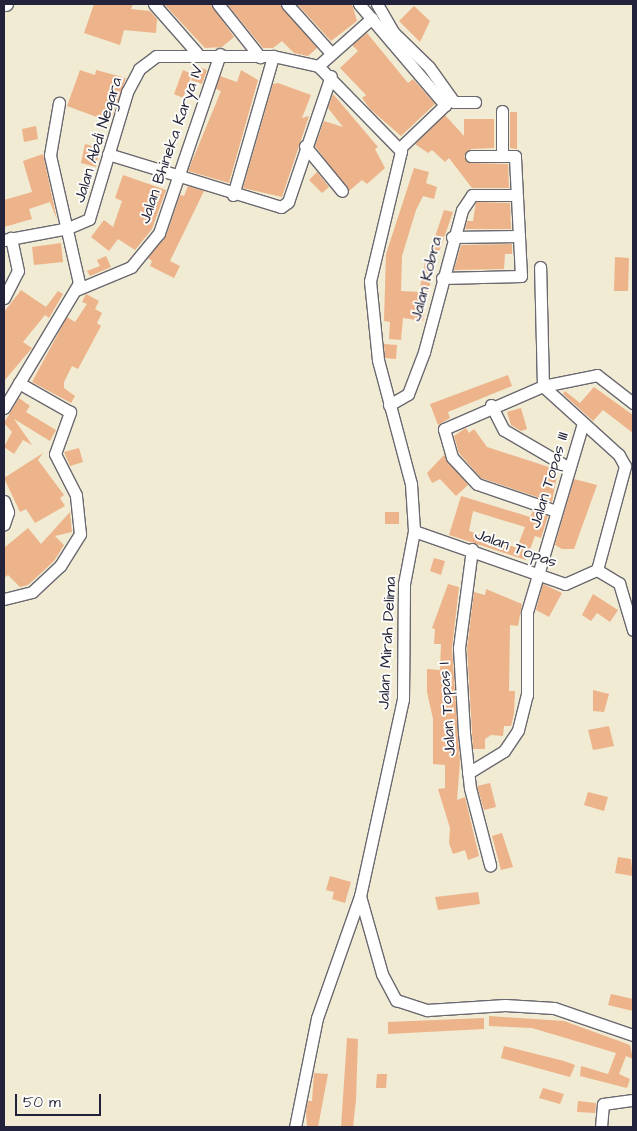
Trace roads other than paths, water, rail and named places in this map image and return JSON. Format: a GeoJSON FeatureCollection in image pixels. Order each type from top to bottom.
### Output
{"type":"FeatureCollection","features":[{"type":"Feature","properties":{"kind":"street"},"geometry":{"type":"LineString","coordinates":[[154,4],[197,53]]}},
{"type":"Feature","properties":{"kind":"street"},"geometry":{"type":"LineString","coordinates":[[218,4],[260,57]]}},
{"type":"Feature","properties":{"kind":"street"},"geometry":{"type":"LineString","coordinates":[[287,4],[331,53]]}},
{"type":"Feature","properties":{"kind":"street"},"geometry":{"type":"LineString","coordinates":[[359,4],[372,18],[445,105],[401,152],[331,76],[318,66],[372,18]]}},
{"type":"Feature","properties":{"kind":"street"},"geometry":{"type":"LineString","coordinates":[[377,4],[392,32],[429,67],[454,102],[475,102]]}},
{"type":"Feature","properties":{"kind":"street","name":"Jalan Abdi Negara"},"geometry":{"type":"LineString","coordinates":[[7,239],[68,228],[84,222],[92,214],[127,92],[139,69],[156,56],[197,53],[260,57],[273,56],[318,66]]}},
{"type":"Feature","properties":{"kind":"street","name":"Jalan Bhineka Karya IV"},"geometry":{"type":"LineString","coordinates":[[76,290],[138,261],[159,233],[220,54]]}},
{"type":"Feature","properties":{"kind":"street"},"geometry":{"type":"LineString","coordinates":[[233,196],[273,56]]}},
{"type":"Feature","properties":{"kind":"street"},"geometry":{"type":"LineString","coordinates":[[108,154],[233,196],[285,206],[331,76]]}},
{"type":"Feature","properties":{"kind":"street"},"geometry":{"type":"LineString","coordinates":[[5,403],[76,290],[80,272],[50,155],[59,103]]}},
{"type":"Feature","properties":{"kind":"street"},"geometry":{"type":"LineString","coordinates":[[502,111],[502,156]]}},
{"type":"Feature","properties":{"kind":"street"},"geometry":{"type":"LineString","coordinates":[[305,146],[342,192]]}},
{"type":"Feature","properties":{"kind":"street","name":"Jalan Mirah Delima"},"geometry":{"type":"LineString","coordinates":[[295,1127],[317,1018],[360,896],[403,698],[404,584],[414,531],[411,484],[389,405],[375,337],[370,281],[401,152]]}},
{"type":"Feature","properties":{"kind":"street"},"geometry":{"type":"LineString","coordinates":[[442,278],[521,276],[516,195],[516,156],[471,156]]}},
{"type":"Feature","properties":{"kind":"street","name":"Jalan Kobra"},"geometry":{"type":"LineString","coordinates":[[389,405],[408,394],[424,352],[452,237],[472,195],[516,195]]}},
{"type":"Feature","properties":{"kind":"street"},"geometry":{"type":"LineString","coordinates":[[452,237],[518,236]]}},
{"type":"Feature","properties":{"kind":"street"},"geometry":{"type":"LineString","coordinates":[[4,298],[18,271],[7,239]]}},
{"type":"Feature","properties":{"kind":"street"},"geometry":{"type":"LineString","coordinates":[[540,267],[543,386],[582,426],[619,455],[625,466],[599,566],[619,583],[633,630]]}},
{"type":"Feature","properties":{"kind":"street"},"geometry":{"type":"LineString","coordinates":[[556,511],[490,492],[463,474],[452,457],[444,429],[491,405],[543,386],[600,375],[633,402]]}},
{"type":"Feature","properties":{"kind":"street"},"geometry":{"type":"LineString","coordinates":[[7,599],[32,592],[60,566],[80,534],[76,496],[55,454],[70,412],[19,383]]}},
{"type":"Feature","properties":{"kind":"street"},"geometry":{"type":"LineString","coordinates":[[491,405],[504,430],[569,468]]}},
{"type":"Feature","properties":{"kind":"street","name":"Jalan Topas III"},"geometry":{"type":"LineString","coordinates":[[468,773],[504,751],[518,730],[528,681],[525,625],[556,511],[582,426]]}},
{"type":"Feature","properties":{"kind":"street"},"geometry":{"type":"LineString","coordinates":[[4,501],[8,515],[4,524]]}},
{"type":"Feature","properties":{"kind":"street","name":"Jalan Topas"},"geometry":{"type":"LineString","coordinates":[[414,531],[472,548],[539,572],[565,584],[599,566]]}},
{"type":"Feature","properties":{"kind":"street","name":"Jalan Topas I"},"geometry":{"type":"LineString","coordinates":[[472,548],[459,648],[468,773],[490,865]]}},
{"type":"Feature","properties":{"kind":"street"},"geometry":{"type":"LineString","coordinates":[[360,896],[382,974],[396,1000],[427,1010],[505,1005],[554,1008],[633,1035]]}},
{"type":"Feature","properties":{"kind":"street"},"geometry":{"type":"LineString","coordinates":[[601,1127],[603,1104],[633,1100]]}}]}
